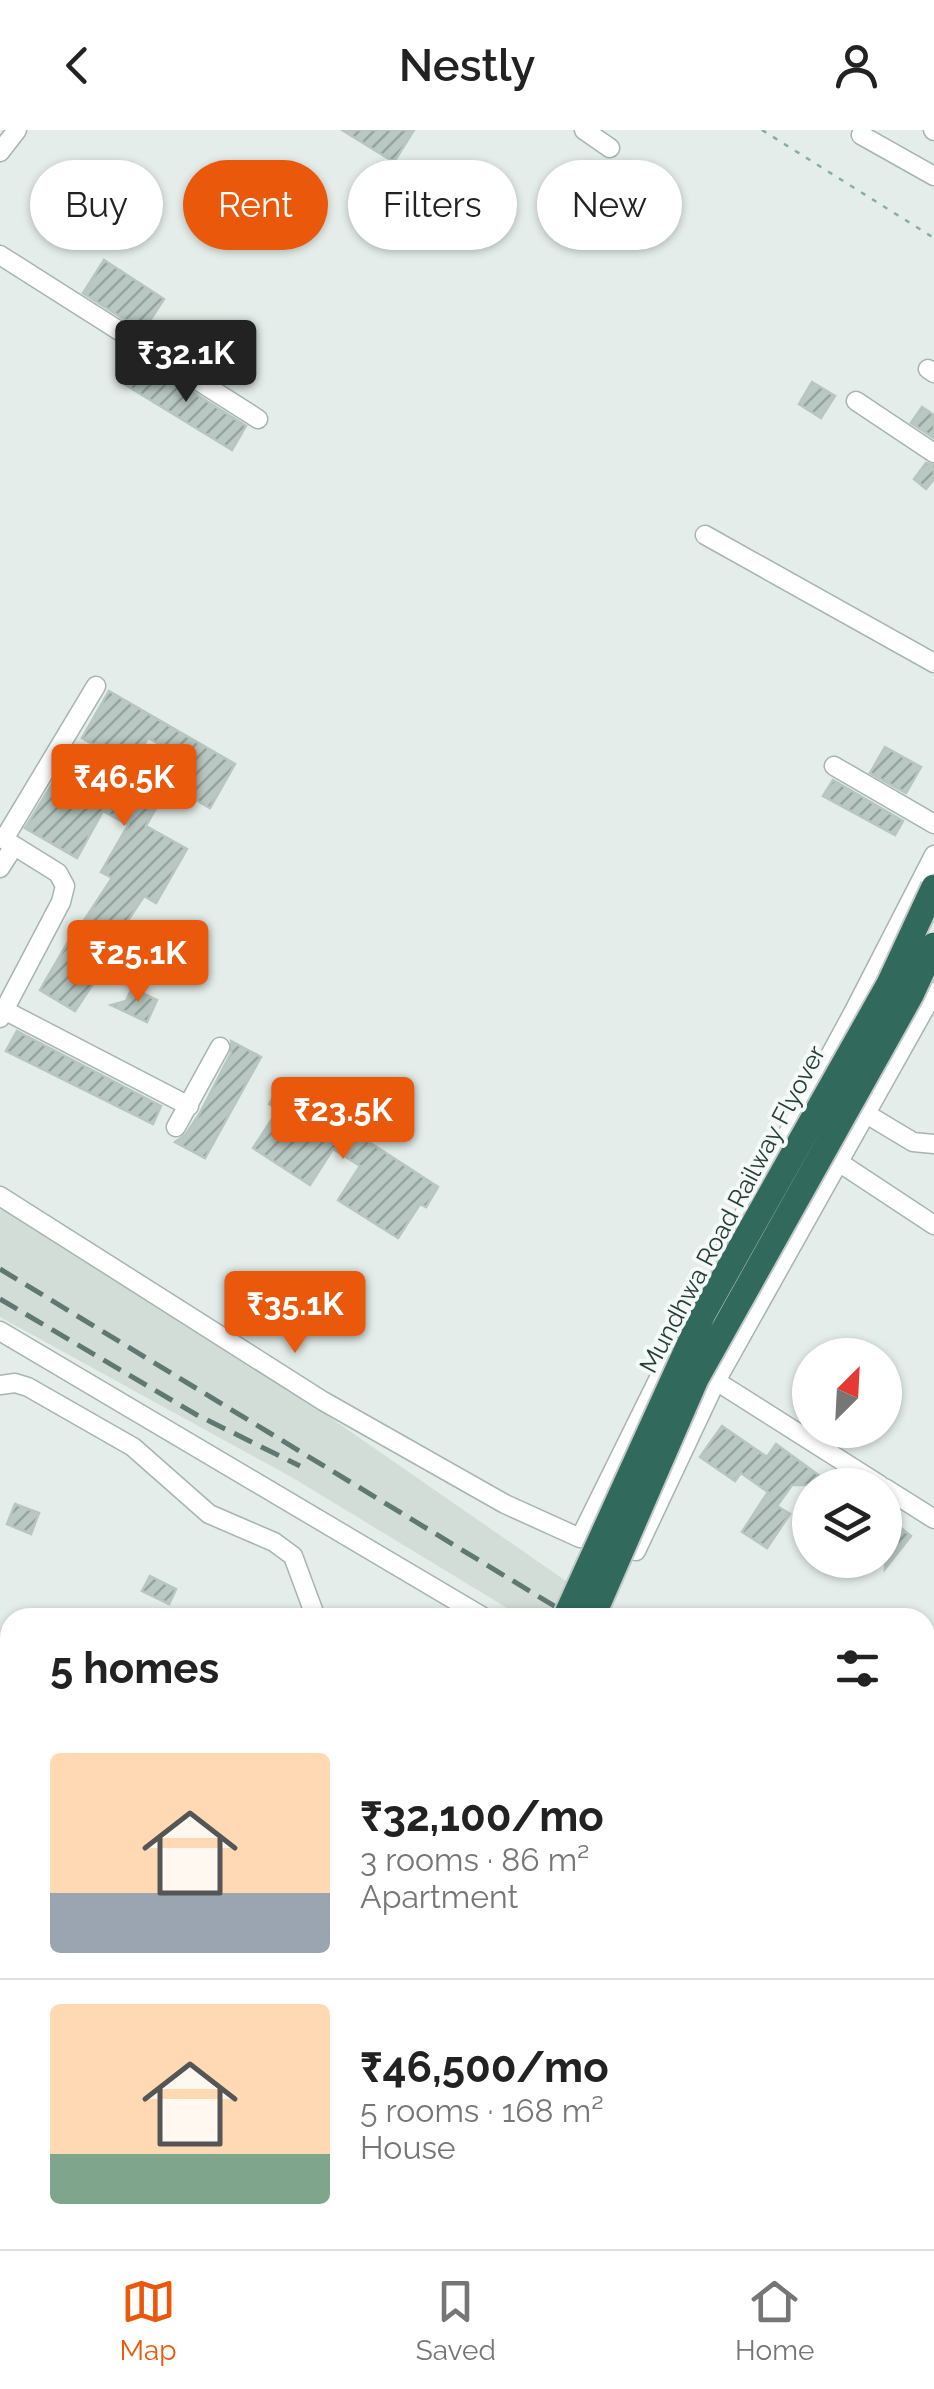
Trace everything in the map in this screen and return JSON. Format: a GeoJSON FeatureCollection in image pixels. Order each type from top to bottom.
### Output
{"type":"FeatureCollection","features":[{"type":"Feature","properties":{"kind":"highway","name":"Mundhwa Road Railway Flyover"},"geometry":{"type":"LineString","coordinates":[[570,1608],[703,1314],[889,984],[934,887]]}},
{"type":"Feature","properties":{"kind":"highway","name":"Mundhwa Road Railway Flyover"},"geometry":{"type":"LineString","coordinates":[[596,1608],[696,1379],[901,1014],[934,946]]}},
{"type":"Feature","properties":{"kind":"street"},"geometry":{"type":"LineString","coordinates":[[0,152],[17,130]]}},
{"type":"Feature","properties":{"kind":"street"},"geometry":{"type":"LineString","coordinates":[[584,130],[610,148]]}},
{"type":"Feature","properties":{"kind":"street"},"geometry":{"type":"LineString","coordinates":[[861,135],[934,176]]}},
{"type":"Feature","properties":{"kind":"street"},"geometry":{"type":"LineString","coordinates":[[0,255],[258,419]]}},
{"type":"Feature","properties":{"kind":"street"},"geometry":{"type":"LineString","coordinates":[[856,401],[934,452]]}},
{"type":"Feature","properties":{"kind":"street"},"geometry":{"type":"LineString","coordinates":[[705,534],[934,663]]}},
{"type":"Feature","properties":{"kind":"street"},"geometry":{"type":"LineString","coordinates":[[0,868],[6,841],[96,686]]}},
{"type":"Feature","properties":{"kind":"street"},"geometry":{"type":"LineString","coordinates":[[834,766],[934,824]]}},
{"type":"Feature","properties":{"kind":"street"},"geometry":{"type":"LineString","coordinates":[[6,841],[58,873],[65,886],[61,902],[2,1014],[189,1106]]}},
{"type":"Feature","properties":{"kind":"street"},"geometry":{"type":"LineString","coordinates":[[0,1196],[322,1401],[505,1504],[580,1538],[673,1346],[934,855]]}},
{"type":"Feature","properties":{"kind":"street"},"geometry":{"type":"LineString","coordinates":[[636,1551],[716,1381],[871,1109],[927,1024],[934,992]]}},
{"type":"Feature","properties":{"kind":"street"},"geometry":{"type":"LineString","coordinates":[[176,1126],[220,1047]]}},
{"type":"Feature","properties":{"kind":"street"},"geometry":{"type":"LineString","coordinates":[[822,1072],[912,1142],[934,1144]]}},
{"type":"Feature","properties":{"kind":"street"},"geometry":{"type":"LineString","coordinates":[[840,1163],[934,1225]]}},
{"type":"Feature","properties":{"kind":"street"},"geometry":{"type":"LineString","coordinates":[[0,1331],[467,1608]]}},
{"type":"Feature","properties":{"kind":"street"},"geometry":{"type":"LineString","coordinates":[[716,1381],[854,1468]]}},
{"type":"Feature","properties":{"kind":"street"},"geometry":{"type":"LineString","coordinates":[[0,1385],[15,1382],[28,1387],[133,1446],[209,1514],[284,1548],[293,1556],[312,1608]]}},
{"type":"Feature","properties":{"kind":"street"},"geometry":{"type":"LineString","coordinates":[[902,1498],[934,1519]]}},
{"type":"Feature","properties":{"kind":"path"},"geometry":{"type":"LineString","coordinates":[[762,130],[934,238]]}},
{"type":"Feature","properties":{"kind":"shaded area"},"geometry":{"type":"Polygon","coordinates":[[[0,1207],[325,1414],[605,1608],[507,1608],[293,1478],[0,1317],[0,1207]]]}},
{"type":"Feature","properties":{"kind":"building"},"geometry":{"type":"Polygon","coordinates":[[[342,130],[414,130],[395,160],[342,130]]]}},
{"type":"Feature","properties":{"kind":"building"},"geometry":{"type":"Polygon","coordinates":[[[104,260],[164,299],[143,331],[83,293],[104,260]]]}},
{"type":"Feature","properties":{"kind":"building"},"geometry":{"type":"Polygon","coordinates":[[[142,360],[246,426],[232,450],[126,385],[142,360]]]}},
{"type":"Feature","properties":{"kind":"building"},"geometry":{"type":"Polygon","coordinates":[[[812,382],[835,396],[821,418],[799,404],[812,382]]]}},
{"type":"Feature","properties":{"kind":"building"},"geometry":{"type":"Polygon","coordinates":[[[922,407],[934,415],[934,438],[911,423],[922,407]]]}},
{"type":"Feature","properties":{"kind":"building"},"geometry":{"type":"Polygon","coordinates":[[[926,463],[934,465],[934,479],[926,489],[914,479],[926,463]]]}},
{"type":"Feature","properties":{"kind":"building"},"geometry":{"type":"Polygon","coordinates":[[[109,691],[235,764],[210,808],[169,785],[146,826],[187,849],[156,903],[144,896],[75,1011],[40,990],[79,923],[112,878],[101,872],[128,825],[103,811],[77,858],[25,828],[54,781],[94,804],[119,759],[82,738],[109,691]],[[148,738],[132,766],[156,780],[172,751],[148,738]]]}},
{"type":"Feature","properties":{"kind":"building"},"geometry":{"type":"Polygon","coordinates":[[[885,747],[921,767],[906,793],[870,773],[885,747]]]}},
{"type":"Feature","properties":{"kind":"building"},"geometry":{"type":"Polygon","coordinates":[[[833,780],[903,821],[895,835],[823,796],[833,780]]]}},
{"type":"Feature","properties":{"kind":"building"},"geometry":{"type":"Polygon","coordinates":[[[132,988],[157,1000],[147,1022],[111,1005],[126,1001],[132,988]]]}},
{"type":"Feature","properties":{"kind":"building"},"geometry":{"type":"Polygon","coordinates":[[[17,1031],[161,1106],[153,1124],[6,1051],[17,1031]]]}},
{"type":"Feature","properties":{"kind":"building"},"geometry":{"type":"Polygon","coordinates":[[[231,1041],[261,1057],[205,1158],[175,1142],[186,1134],[200,1113],[231,1053],[231,1041]]]}},
{"type":"Feature","properties":{"kind":"building"},"geometry":{"type":"Polygon","coordinates":[[[281,1085],[438,1187],[426,1207],[420,1204],[398,1238],[338,1200],[360,1166],[333,1149],[310,1185],[253,1148],[278,1110],[269,1104],[281,1085]]]}},
{"type":"Feature","properties":{"kind":"building"},"geometry":{"type":"Polygon","coordinates":[[[722,1426],[767,1457],[776,1444],[809,1468],[792,1468],[792,1485],[777,1506],[790,1514],[767,1548],[742,1532],[768,1492],[741,1473],[735,1481],[700,1457],[722,1426]]]}},
{"type":"Feature","properties":{"kind":"building"},"geometry":{"type":"Polygon","coordinates":[[[15,1504],[39,1513],[31,1534],[7,1524],[15,1504]]]}},
{"type":"Feature","properties":{"kind":"building"},"geometry":{"type":"Polygon","coordinates":[[[902,1529],[911,1536],[902,1547],[902,1529]]]}},
{"type":"Feature","properties":{"kind":"building"},"geometry":{"type":"Polygon","coordinates":[[[150,1576],[176,1589],[169,1604],[142,1591],[150,1576]]]}},
{"type":"Feature","properties":{"kind":"railway"},"geometry":{"type":"LineString","coordinates":[[0,1269],[558,1608]]}},
{"type":"Feature","properties":{"kind":"railway"},"geometry":{"type":"LineString","coordinates":[[0,1299],[197,1415],[300,1466]]}}]}
